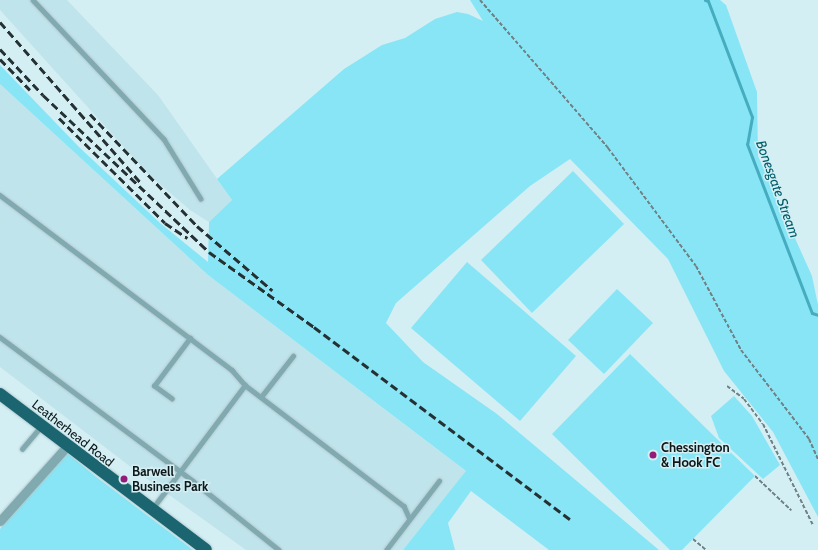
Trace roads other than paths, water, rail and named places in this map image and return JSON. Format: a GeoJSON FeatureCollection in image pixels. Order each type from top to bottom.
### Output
{"type":"FeatureCollection","features":[{"type":"Feature","properties":{"kind":"highway","name":"Leatherhead Road"},"geometry":{"type":"LineString","coordinates":[[0,394],[151,510],[206,550]]}},
{"type":"Feature","properties":{"kind":"street"},"geometry":{"type":"LineString","coordinates":[[0,521],[67,446]]}},
{"type":"Feature","properties":{"kind":"lane"},"geometry":{"type":"LineString","coordinates":[[33,0],[164,139],[201,199]]}},
{"type":"Feature","properties":{"kind":"lane"},"geometry":{"type":"LineString","coordinates":[[0,196],[232,370],[245,385],[404,506],[409,517]]}},
{"type":"Feature","properties":{"kind":"lane"},"geometry":{"type":"LineString","coordinates":[[0,338],[178,471],[279,550]]}},
{"type":"Feature","properties":{"kind":"lane"},"geometry":{"type":"LineString","coordinates":[[172,399],[154,386],[190,338]]}},
{"type":"Feature","properties":{"kind":"lane"},"geometry":{"type":"LineString","coordinates":[[261,397],[293,356]]}},
{"type":"Feature","properties":{"kind":"lane"},"geometry":{"type":"LineString","coordinates":[[151,510],[178,471],[245,385]]}},
{"type":"Feature","properties":{"kind":"lane"},"geometry":{"type":"LineString","coordinates":[[22,448],[41,426]]}},
{"type":"Feature","properties":{"kind":"lane"},"geometry":{"type":"LineString","coordinates":[[386,550],[409,517],[439,480]]}},
{"type":"Feature","properties":{"kind":"waterway","name":"Bonesgate Stream"},"geometry":{"type":"LineString","coordinates":[[705,0],[708,1],[752,117],[747,144],[812,313],[818,315]]}},
{"type":"Feature","properties":{"kind":"railway"},"geometry":{"type":"LineString","coordinates":[[0,22],[141,183]]}},
{"type":"Feature","properties":{"kind":"railway"},"geometry":{"type":"LineString","coordinates":[[0,49],[43,95],[209,252],[314,327],[572,521]]}},
{"type":"Feature","properties":{"kind":"railway"},"geometry":{"type":"LineString","coordinates":[[0,59],[30,90]]}},
{"type":"Feature","properties":{"kind":"railway"},"geometry":{"type":"LineString","coordinates":[[90,114],[197,226],[272,290]]}},
{"type":"Feature","properties":{"kind":"railway"},"geometry":{"type":"LineString","coordinates":[[59,118],[165,223],[187,238]]}},
{"type":"Feature","properties":{"kind":"place","name":"Chessington & Hook FC"},"geometry":{"type":"Point","coordinates":[653,455]}},
{"type":"Feature","properties":{"kind":"place","name":"Barwell Business Park"},"geometry":{"type":"Point","coordinates":[124,479]}}]}
